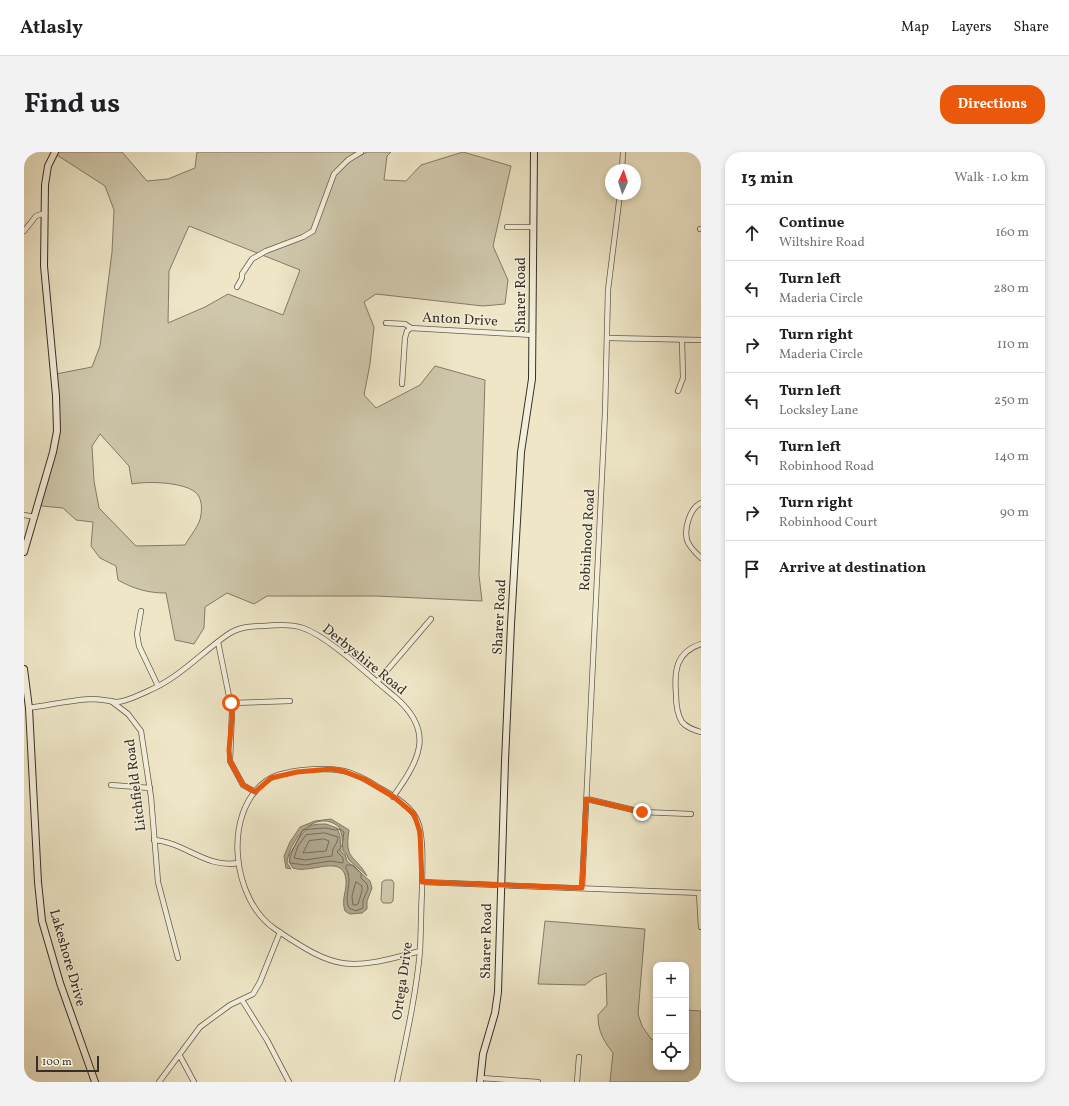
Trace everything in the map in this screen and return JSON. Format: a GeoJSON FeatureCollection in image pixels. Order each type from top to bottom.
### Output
{"type":"FeatureCollection","features":[{"type":"Feature","properties":{"kind":"street"},"geometry":{"type":"LineString","coordinates":[[24,552],[53,452],[57,431],[56,396],[46,300],[45,213],[46,175],[55,152]]}},
{"type":"Feature","properties":{"kind":"street"},"geometry":{"type":"LineString","coordinates":[[237,287],[242,278],[242,274],[252,259],[266,251],[303,237],[313,231],[334,174],[348,160],[361,152]]}},
{"type":"Feature","properties":{"kind":"street","name":"Sharer Road"},"geometry":{"type":"LineString","coordinates":[[481,1080],[484,1048],[495,1013],[498,992],[500,885],[505,760],[520,460],[532,379],[534,152]]}},
{"type":"Feature","properties":{"kind":"street"},"geometry":{"type":"LineString","coordinates":[[622,164],[623,152]]}},
{"type":"Feature","properties":{"kind":"street","name":"Robinhood Road"},"geometry":{"type":"LineString","coordinates":[[582,888],[608,338],[608,290],[619,200]]}},
{"type":"Feature","properties":{"kind":"street"},"geometry":{"type":"LineString","coordinates":[[24,231],[36,216],[45,213]]}},
{"type":"Feature","properties":{"kind":"street"},"geometry":{"type":"LineString","coordinates":[[508,227],[533,227]]}},
{"type":"Feature","properties":{"kind":"street","name":"Anton Drive"},"geometry":{"type":"LineString","coordinates":[[386,323],[405,324],[411,328],[533,335]]}},
{"type":"Feature","properties":{"kind":"street"},"geometry":{"type":"LineString","coordinates":[[402,384],[405,338],[407,331],[411,328]]}},
{"type":"Feature","properties":{"kind":"street"},"geometry":{"type":"LineString","coordinates":[[608,338],[701,340]]}},
{"type":"Feature","properties":{"kind":"street"},"geometry":{"type":"LineString","coordinates":[[678,392],[683,378],[682,340]]}},
{"type":"Feature","properties":{"kind":"street"},"geometry":{"type":"LineString","coordinates":[[701,503],[693,510],[687,532],[688,542],[701,558]]}},
{"type":"Feature","properties":{"kind":"street"},"geometry":{"type":"LineString","coordinates":[[24,515],[34,517]]}},
{"type":"Feature","properties":{"kind":"street"},"geometry":{"type":"LineString","coordinates":[[141,611],[137,634],[139,646],[158,686]]}},
{"type":"Feature","properties":{"kind":"street"},"geometry":{"type":"LineString","coordinates":[[377,682],[431,618]]}},
{"type":"Feature","properties":{"kind":"street","name":"Derbyshire Road"},"geometry":{"type":"LineString","coordinates":[[111,701],[121,702],[158,686],[188,668],[227,635],[241,628],[278,625],[298,627],[324,640],[401,702],[419,728],[421,738],[416,762],[394,797]]}},
{"type":"Feature","properties":{"kind":"street"},"geometry":{"type":"LineString","coordinates":[[218,642],[231,703],[232,718],[229,750],[230,761],[243,785],[255,792],[245,812],[240,829],[238,863],[243,883],[255,910],[269,925],[314,954],[346,965],[377,963],[420,951]]}},
{"type":"Feature","properties":{"kind":"street"},"geometry":{"type":"LineString","coordinates":[[701,644],[686,651],[676,669],[674,677],[680,718],[688,727],[701,732]]}},
{"type":"Feature","properties":{"kind":"street","name":"Lakeshore Drive"},"geometry":{"type":"LineString","coordinates":[[24,669],[29,708],[38,882],[42,921],[58,978],[95,1082]]}},
{"type":"Feature","properties":{"kind":"street"},"geometry":{"type":"LineString","coordinates":[[29,708],[92,699],[111,701]]}},
{"type":"Feature","properties":{"kind":"street","name":"Litchfield Road"},"geometry":{"type":"LineString","coordinates":[[111,701],[128,714],[142,731],[150,788],[158,882],[178,958]]}},
{"type":"Feature","properties":{"kind":"street"},"geometry":{"type":"LineString","coordinates":[[231,703],[290,701]]}},
{"type":"Feature","properties":{"kind":"street","name":"Ortega Drive"},"geometry":{"type":"LineString","coordinates":[[255,792],[266,781],[276,776],[297,772],[332,769],[360,777],[394,797],[411,811],[418,825],[422,882],[420,951],[414,994],[396,1082]]}},
{"type":"Feature","properties":{"kind":"street"},"geometry":{"type":"LineString","coordinates":[[111,784],[150,788]]}},
{"type":"Feature","properties":{"kind":"street"},"geometry":{"type":"LineString","coordinates":[[586,799],[642,812],[691,814]]}},
{"type":"Feature","properties":{"kind":"street"},"geometry":{"type":"LineString","coordinates":[[154,840],[171,843],[219,864],[238,863]]}},
{"type":"Feature","properties":{"kind":"street"},"geometry":{"type":"LineString","coordinates":[[422,882],[700,893],[701,927]]}},
{"type":"Feature","properties":{"kind":"street"},"geometry":{"type":"LineString","coordinates":[[159,1082],[205,1022],[230,1005],[253,994],[280,932]]}},
{"type":"Feature","properties":{"kind":"street"},"geometry":{"type":"LineString","coordinates":[[242,1000],[271,1046],[289,1082]]}},
{"type":"Feature","properties":{"kind":"street"},"geometry":{"type":"LineString","coordinates":[[180,1056],[194,1082]]}},
{"type":"Feature","properties":{"kind":"street"},"geometry":{"type":"LineString","coordinates":[[577,1082],[579,1057]]}},
{"type":"Feature","properties":{"kind":"street"},"geometry":{"type":"LineString","coordinates":[[481,1080],[538,1082]]}},
{"type":"Feature","properties":{"kind":"shaded area"},"geometry":{"type":"Polygon","coordinates":[[[59,152],[122,152],[147,181],[168,179],[195,168],[197,152],[356,152],[345,159],[347,163],[367,152],[391,152],[387,156],[384,180],[406,181],[421,165],[463,152],[511,166],[493,246],[508,280],[505,304],[483,306],[376,294],[364,302],[374,327],[370,364],[364,395],[376,408],[420,385],[435,366],[485,380],[479,575],[482,601],[376,596],[267,596],[254,604],[227,593],[205,607],[204,628],[194,644],[175,640],[166,593],[141,590],[118,580],[116,566],[100,558],[91,546],[93,522],[76,520],[63,508],[42,506],[40,504],[55,453],[56,374],[92,367],[100,346],[112,252],[114,210],[105,186],[57,155],[59,152]],[[189,226],[169,271],[168,323],[205,307],[228,294],[283,315],[300,270],[189,226]],[[100,434],[92,446],[94,481],[99,508],[136,546],[185,545],[197,527],[200,519],[201,506],[197,494],[189,489],[174,484],[132,484],[129,466],[100,434]]]}},
{"type":"Feature","properties":{"kind":"shaded area"},"geometry":{"type":"Polygon","coordinates":[[[385,880],[392,880],[394,883],[393,901],[391,903],[383,903],[381,900],[382,882],[385,880]]]}},
{"type":"Feature","properties":{"kind":"shaded area"},"geometry":{"type":"Polygon","coordinates":[[[545,921],[645,929],[638,1014],[642,1026],[651,1039],[653,1039],[653,1070],[689,1070],[689,1010],[701,1011],[701,1082],[610,1082],[613,1053],[606,1044],[602,1035],[598,1015],[607,1005],[606,973],[594,978],[585,985],[538,984],[545,921]]]}},
{"type":"Feature","properties":{"kind":"water"},"geometry":{"type":"Polygon","coordinates":[[[331,819],[349,830],[349,852],[367,876],[349,860],[346,853],[343,851],[342,836],[339,827],[330,822],[321,821],[305,829],[298,837],[289,854],[287,863],[291,869],[286,868],[284,856],[290,842],[300,827],[315,821],[331,819]]]}},
{"type":"Feature","properties":{"kind":"water"},"geometry":{"type":"Polygon","coordinates":[[[326,824],[337,828],[340,836],[341,852],[345,854],[347,861],[370,881],[372,888],[367,901],[367,909],[362,913],[350,914],[345,911],[344,899],[346,880],[341,869],[336,866],[324,866],[311,869],[299,869],[293,868],[289,862],[296,842],[306,829],[313,825],[326,824]]]}},
{"type":"Feature","properties":{"kind":"route"},"geometry":{"type":"LineString","coordinates":[[231,703],[232,729],[229,756],[231,764],[243,785],[255,792],[266,781],[276,776],[321,769],[343,771],[364,779],[394,797],[406,806],[416,817],[420,832],[422,882],[582,888],[586,799],[642,812]]}}]}
